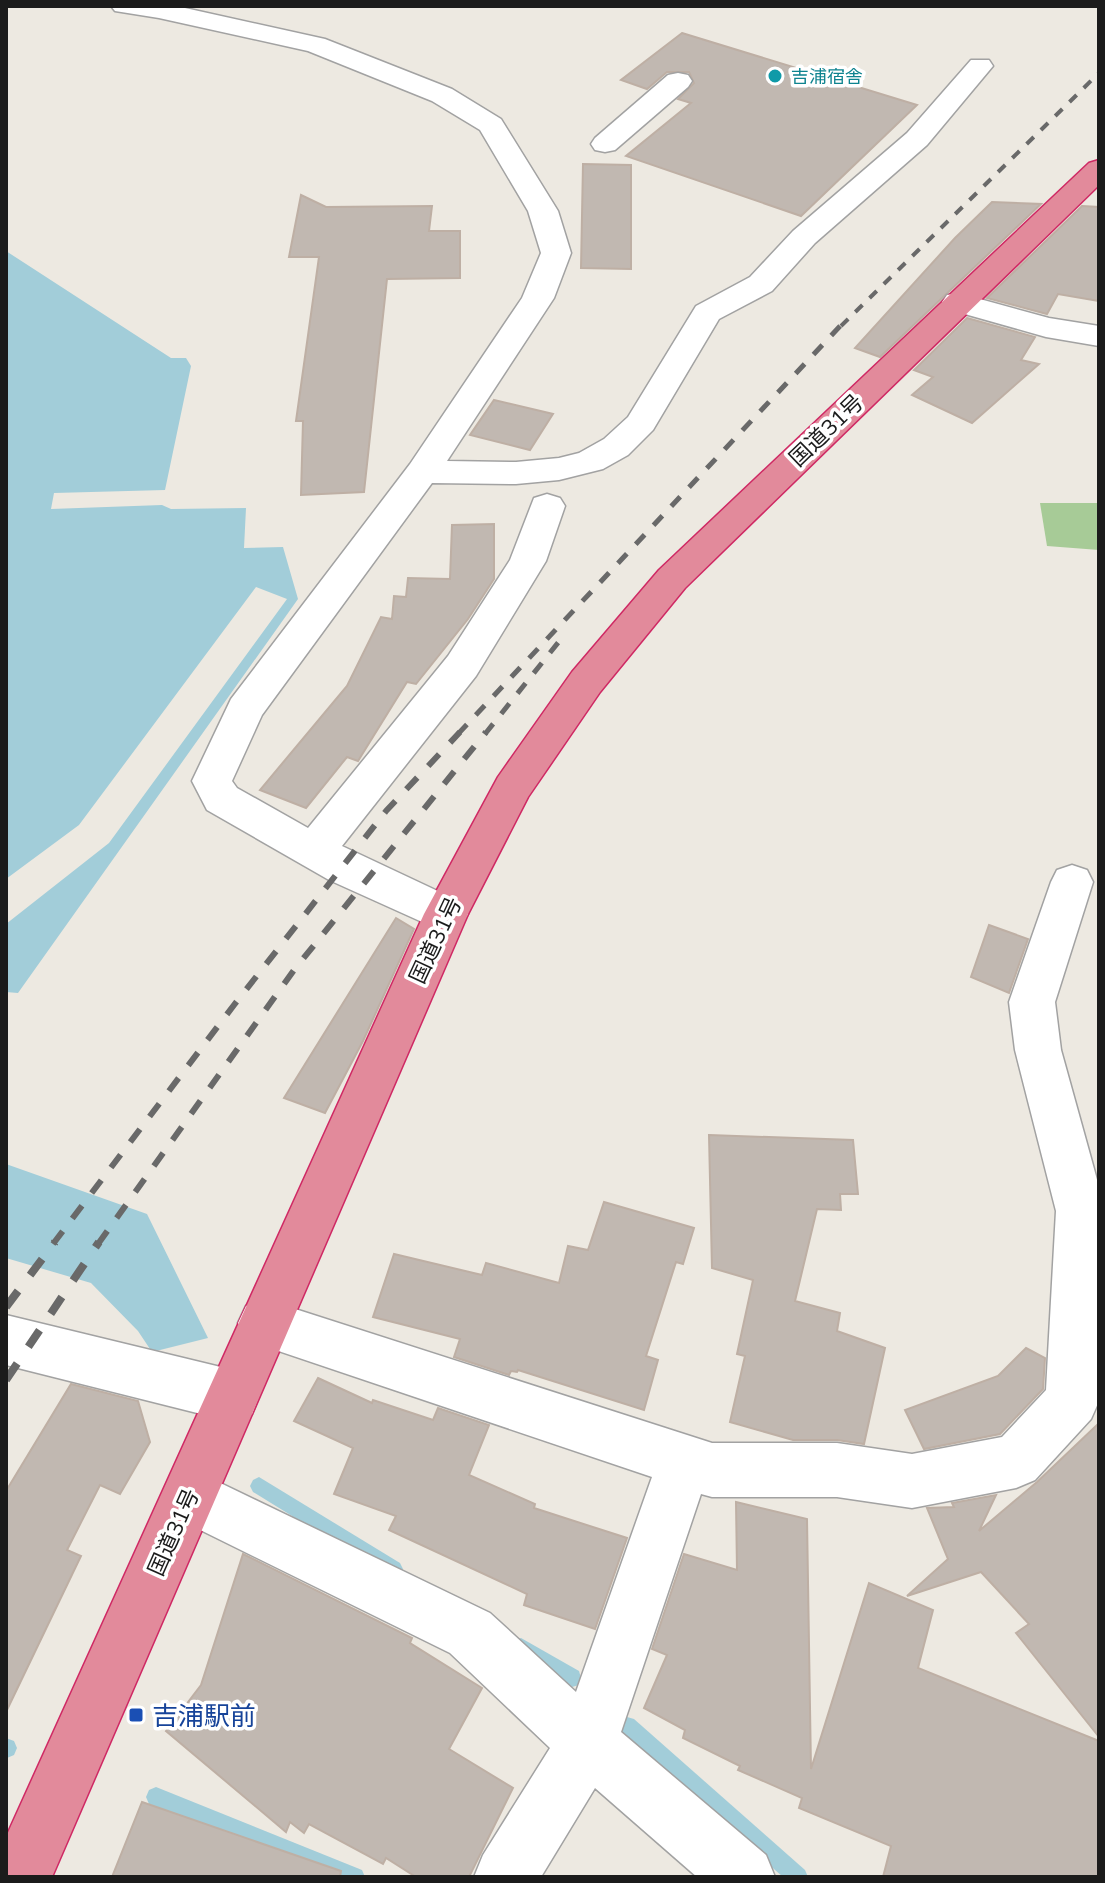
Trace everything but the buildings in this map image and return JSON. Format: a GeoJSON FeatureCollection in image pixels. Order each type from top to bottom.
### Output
{"type":"FeatureCollection","features":[{"type":"Feature","properties":{"kind":"highway","name":"国道31号"},"geometry":{"type":"LineString","coordinates":[[20,1877],[446,914],[512,788],[586,682],[672,579],[1099,169]]}},
{"type":"Feature","properties":{"kind":"street"},"geometry":{"type":"LineString","coordinates":[[124,6],[159,10],[316,45],[442,95],[491,125],[543,211],[556,253],[538,298],[422,472],[245,709],[212,781],[222,799],[344,868],[446,914]]}},
{"type":"Feature","properties":{"kind":"street"},"geometry":{"type":"LineString","coordinates":[[422,472],[516,473],[559,469],[591,461],[616,447],[641,423],[707,313],[761,284],[804,237],[917,139],[980,66]]}},
{"type":"Feature","properties":{"kind":"street"},"geometry":{"type":"LineString","coordinates":[[605,144],[678,81]]}},
{"type":"Feature","properties":{"kind":"street"},"geometry":{"type":"LineString","coordinates":[[958,302],[1046,327],[1099,336]]}},
{"type":"Feature","properties":{"kind":"street"},"geometry":{"type":"LineString","coordinates":[[314,851],[462,666],[528,561],[547,506]]}},
{"type":"Feature","properties":{"kind":"street"},"geometry":{"type":"LineString","coordinates":[[264,1323],[712,1470],[837,1470],[912,1481],[1016,1461],[1072,1401],[1081,1211],[1038,1050],[1032,1002],[1072,882]]}},
{"type":"Feature","properties":{"kind":"street"},"geometry":{"type":"LineString","coordinates":[[6,1340],[233,1396]]}},
{"type":"Feature","properties":{"kind":"street"},"geometry":{"type":"LineString","coordinates":[[505,1877],[588,1743],[685,1460]]}},
{"type":"Feature","properties":{"kind":"street"},"geometry":{"type":"LineString","coordinates":[[189,1496],[470,1633],[588,1743],[744,1877]]}},
{"type":"Feature","properties":{"kind":"green space"},"geometry":{"type":"Polygon","coordinates":[[[1040,503],[1099,503],[1099,550],[1047,546],[1040,503]]]}},
{"type":"Feature","properties":{"kind":"water"},"geometry":{"type":"Polygon","coordinates":[[[6,251],[171,358],[186,358],[191,366],[165,490],[54,493],[51,509],[162,505],[171,509],[246,508],[244,548],[283,547],[298,599],[18,993],[6,992],[6,924],[109,843],[287,599],[256,587],[79,825],[6,879],[6,251]]]}},
{"type":"Feature","properties":{"kind":"water"},"geometry":{"type":"Polygon","coordinates":[[[6,1164],[147,1214],[208,1338],[152,1352],[138,1331],[91,1283],[6,1258],[6,1164]]]}},
{"type":"Feature","properties":{"kind":"waterway"},"geometry":{"type":"LineString","coordinates":[[259,1486],[394,1569]]}},
{"type":"Feature","properties":{"kind":"waterway"},"geometry":{"type":"LineString","coordinates":[[521,1647],[572,1678]]}},
{"type":"Feature","properties":{"kind":"waterway"},"geometry":{"type":"LineString","coordinates":[[627,1726],[798,1877]]}},
{"type":"Feature","properties":{"kind":"waterway"},"geometry":{"type":"LineString","coordinates":[[156,1797],[355,1877]]}},
{"type":"Feature","properties":{"kind":"railway"},"geometry":{"type":"LineString","coordinates":[[841,326],[1099,73]]}},
{"type":"Feature","properties":{"kind":"railway"},"geometry":{"type":"LineString","coordinates":[[458,734],[842,324]]}},
{"type":"Feature","properties":{"kind":"railway"},"geometry":{"type":"LineString","coordinates":[[485,734],[561,639]]}},
{"type":"Feature","properties":{"kind":"railway"},"geometry":{"type":"LineString","coordinates":[[53,1244],[386,811],[460,732]]}},
{"type":"Feature","properties":{"kind":"railway"},"geometry":{"type":"LineString","coordinates":[[98,1244],[294,970],[486,732]]}},
{"type":"Feature","properties":{"kind":"railway"},"geometry":{"type":"LineString","coordinates":[[6,1307],[55,1242]]}},
{"type":"Feature","properties":{"kind":"railway"},"geometry":{"type":"LineString","coordinates":[[6,1380],[99,1242]]}},
{"type":"Feature","properties":{"kind":"place","name":"吉浦宿舎"},"geometry":{"type":"Point","coordinates":[775,76]}},
{"type":"Feature","properties":{"kind":"place","name":"吉浦駅前"},"geometry":{"type":"Point","coordinates":[136,1715]}}]}
